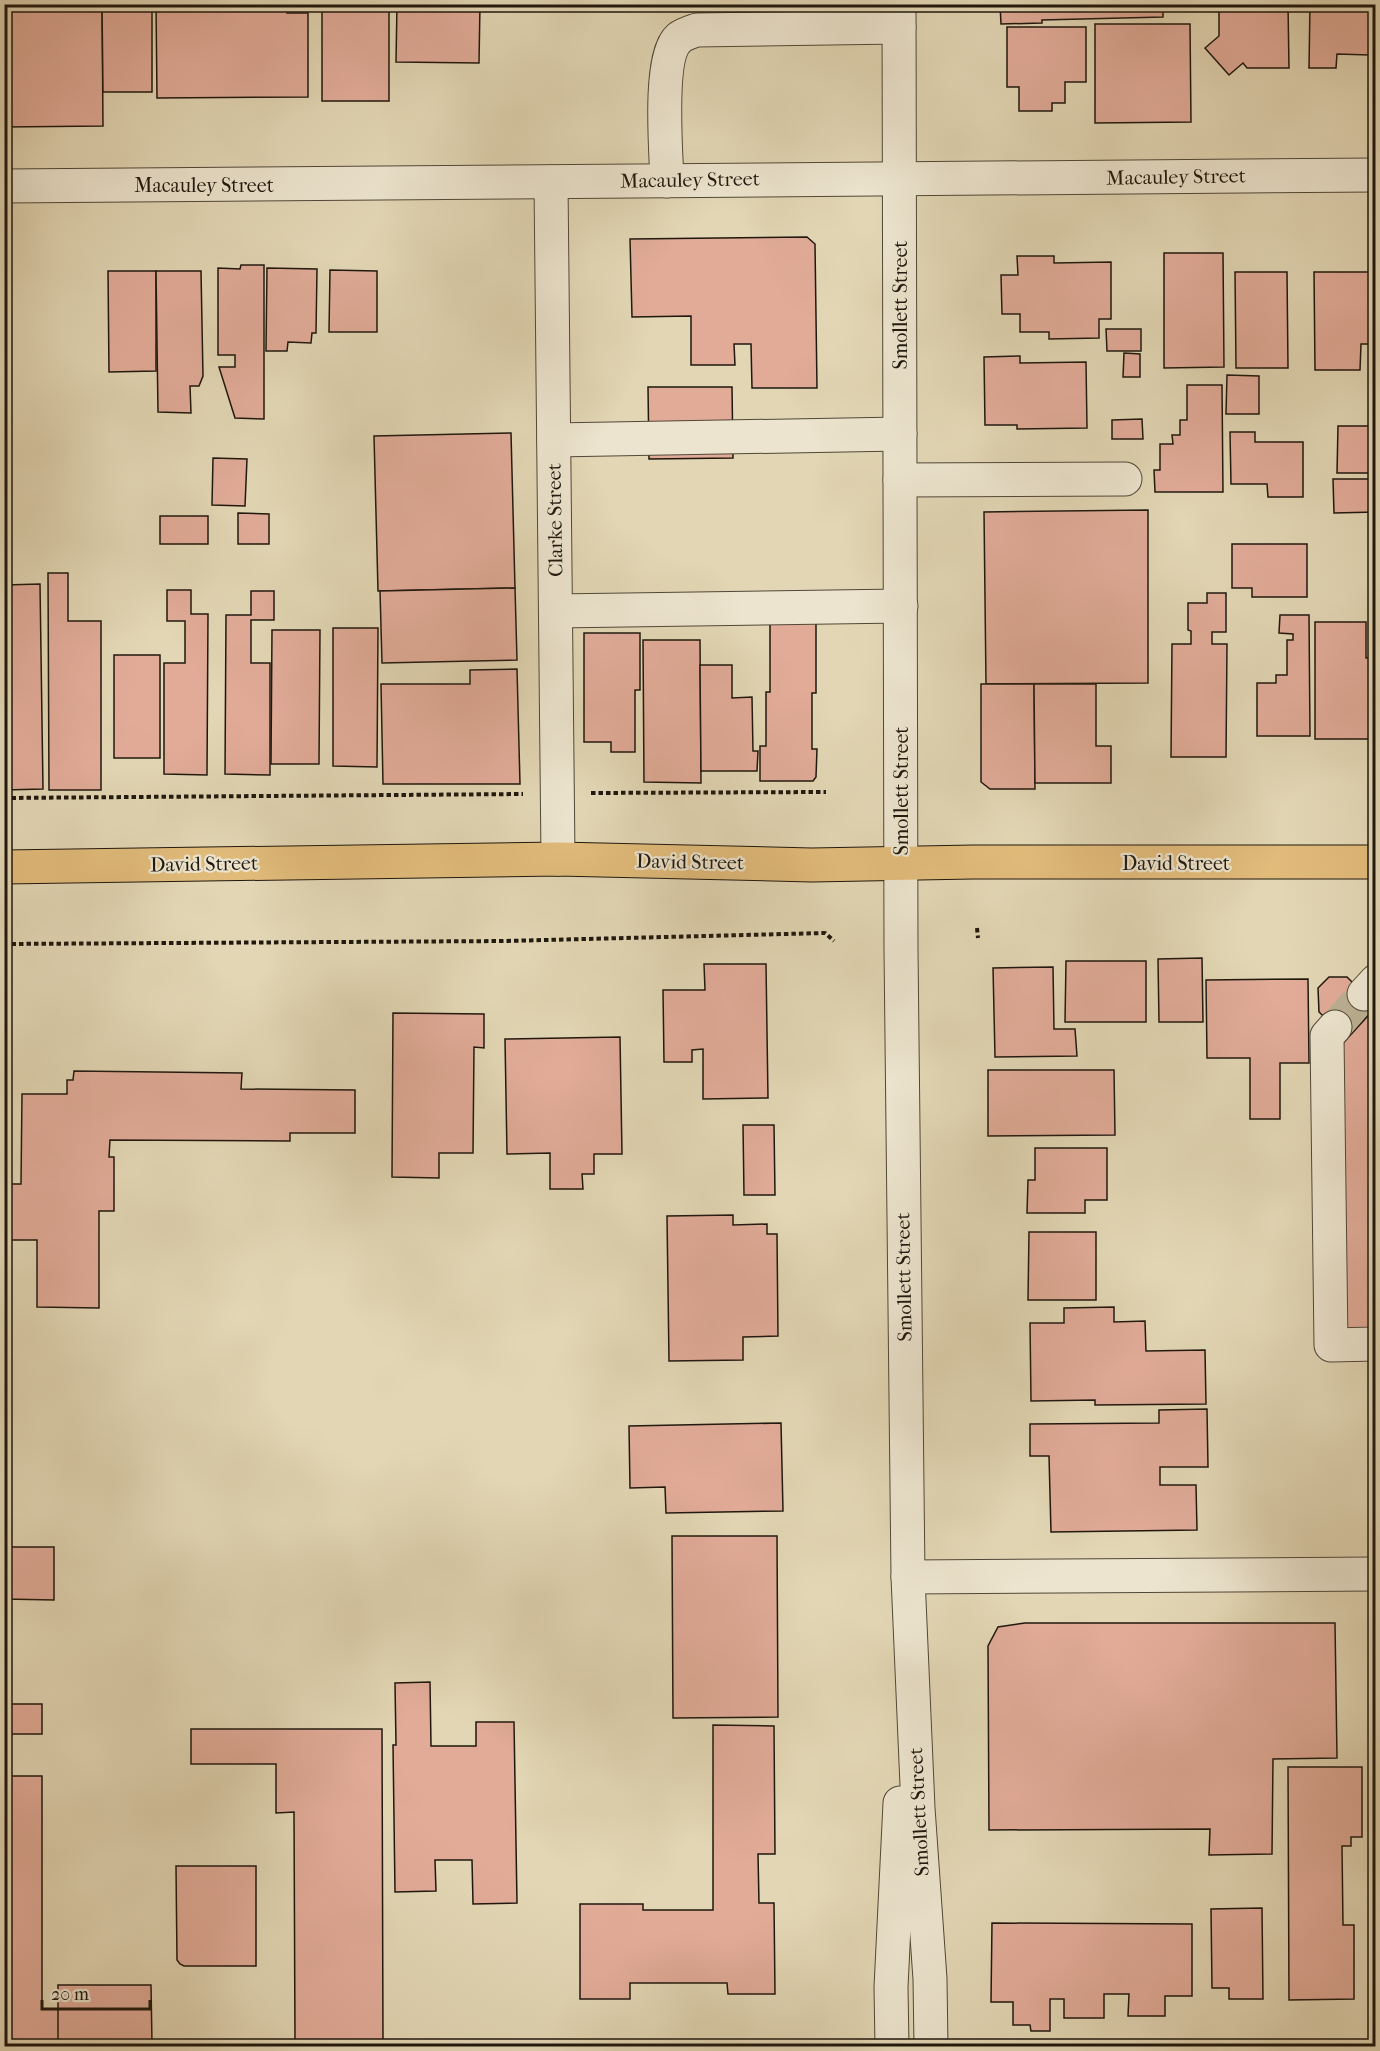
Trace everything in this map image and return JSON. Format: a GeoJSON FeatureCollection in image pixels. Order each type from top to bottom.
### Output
{"type":"FeatureCollection","features":[{"type":"Feature","properties":{"kind":"main road","name":"David Street"},"geometry":{"type":"LineString","coordinates":[[4,867],[558,859],[812,865],[1376,862]]}},
{"type":"Feature","properties":{"kind":"street","name":"Smollett Street"},"geometry":{"type":"LineString","coordinates":[[899,16],[901,864],[908,1577],[918,1808],[930,1979],[931,2046]]}},
{"type":"Feature","properties":{"kind":"street"},"geometry":{"type":"LineString","coordinates":[[667,181],[665,109],[667,65],[672,48],[679,38],[697,30],[899,16]]}},
{"type":"Feature","properties":{"kind":"street","name":"Macauley Street"},"geometry":{"type":"LineString","coordinates":[[4,186],[1376,175]]}},
{"type":"Feature","properties":{"kind":"street","name":"Clarke Street"},"geometry":{"type":"LineString","coordinates":[[551,182],[558,859]]}},
{"type":"Feature","properties":{"kind":"street"},"geometry":{"type":"LineString","coordinates":[[554,440],[900,434]]}},
{"type":"Feature","properties":{"kind":"street"},"geometry":{"type":"LineString","coordinates":[[900,480],[1125,479]]}},
{"type":"Feature","properties":{"kind":"street"},"geometry":{"type":"LineString","coordinates":[[556,611],[901,606]]}},
{"type":"Feature","properties":{"kind":"street"},"geometry":{"type":"LineString","coordinates":[[1335,1027],[1327,1036],[1331,1345],[1376,1344]]}},
{"type":"Feature","properties":{"kind":"street"},"geometry":{"type":"LineString","coordinates":[[908,1577],[1376,1574]]}},
{"type":"Feature","properties":{"kind":"street","name":"Smollett Street"},"geometry":{"type":"LineString","coordinates":[[892,2046],[891,1987],[901,1795],[908,1577]]}},
{"type":"Feature","properties":{"kind":"path"},"geometry":{"type":"LineString","coordinates":[[590,793],[826,792]]}},
{"type":"Feature","properties":{"kind":"path"},"geometry":{"type":"LineString","coordinates":[[4,798],[526,794]]}},
{"type":"Feature","properties":{"kind":"path"},"geometry":{"type":"LineString","coordinates":[[977,928],[978,938]]}},
{"type":"Feature","properties":{"kind":"path"},"geometry":{"type":"LineString","coordinates":[[4,944],[494,942],[825,933],[834,941]]}},
{"type":"Feature","properties":{"kind":"building"},"geometry":{"type":"Polygon","coordinates":[[[4,4],[102,4],[103,126],[4,127],[4,4]]]}},
{"type":"Feature","properties":{"kind":"building"},"geometry":{"type":"Polygon","coordinates":[[[102,4],[152,4],[152,92],[103,92],[102,4]]]}},
{"type":"Feature","properties":{"kind":"building"},"geometry":{"type":"Polygon","coordinates":[[[156,4],[287,4],[287,13],[308,13],[308,97],[157,98],[156,4]]]}},
{"type":"Feature","properties":{"kind":"building"},"geometry":{"type":"Polygon","coordinates":[[[322,4],[389,4],[389,101],[322,101],[322,4]]]}},
{"type":"Feature","properties":{"kind":"building"},"geometry":{"type":"Polygon","coordinates":[[[397,4],[480,4],[479,63],[396,62],[397,4]]]}},
{"type":"Feature","properties":{"kind":"building"},"geometry":{"type":"Polygon","coordinates":[[[707,4],[795,4],[795,6],[707,7],[707,4]]]}},
{"type":"Feature","properties":{"kind":"building"},"geometry":{"type":"Polygon","coordinates":[[[1000,4],[1163,4],[1163,17],[1042,20],[1042,23],[1001,24],[1000,4]]]}},
{"type":"Feature","properties":{"kind":"building"},"geometry":{"type":"Polygon","coordinates":[[[1219,4],[1288,4],[1289,68],[1247,68],[1243,63],[1229,75],[1205,48],[1219,36],[1219,4]]]}},
{"type":"Feature","properties":{"kind":"building"},"geometry":{"type":"Polygon","coordinates":[[[1310,4],[1376,4],[1376,32],[1370,32],[1370,55],[1337,54],[1336,68],[1309,68],[1310,4]]]}},
{"type":"Feature","properties":{"kind":"building"},"geometry":{"type":"Polygon","coordinates":[[[1095,24],[1190,24],[1191,122],[1095,123],[1095,24]]]}},
{"type":"Feature","properties":{"kind":"building"},"geometry":{"type":"Polygon","coordinates":[[[1007,27],[1086,27],[1086,82],[1065,82],[1065,103],[1052,103],[1052,111],[1019,111],[1019,87],[1007,87],[1007,27]]]}},
{"type":"Feature","properties":{"kind":"building"},"geometry":{"type":"Polygon","coordinates":[[[807,237],[815,244],[817,388],[752,388],[751,344],[734,344],[735,365],[691,365],[691,316],[632,317],[630,239],[807,237]]]}},
{"type":"Feature","properties":{"kind":"building"},"geometry":{"type":"Polygon","coordinates":[[[1164,253],[1223,253],[1224,367],[1164,368],[1164,253]]]}},
{"type":"Feature","properties":{"kind":"building"},"geometry":{"type":"Polygon","coordinates":[[[1017,256],[1054,256],[1054,263],[1111,262],[1111,319],[1099,319],[1099,338],[1049,339],[1049,332],[1020,332],[1020,314],[1002,314],[1001,275],[1018,275],[1017,256]]]}},
{"type":"Feature","properties":{"kind":"building"},"geometry":{"type":"Polygon","coordinates":[[[241,265],[264,265],[264,419],[235,418],[219,367],[235,367],[235,355],[218,355],[218,268],[240,269],[241,265]]]}},
{"type":"Feature","properties":{"kind":"building"},"geometry":{"type":"Polygon","coordinates":[[[267,268],[317,269],[316,333],[312,333],[311,343],[288,342],[287,351],[266,351],[267,268]]]}},
{"type":"Feature","properties":{"kind":"building"},"geometry":{"type":"Polygon","coordinates":[[[330,270],[377,271],[377,332],[329,332],[330,270]]]}},
{"type":"Feature","properties":{"kind":"building"},"geometry":{"type":"Polygon","coordinates":[[[108,271],[156,271],[156,371],[109,372],[108,271]]]}},
{"type":"Feature","properties":{"kind":"building"},"geometry":{"type":"Polygon","coordinates":[[[156,271],[201,271],[203,376],[199,386],[190,386],[191,413],[158,412],[156,271]]]}},
{"type":"Feature","properties":{"kind":"building"},"geometry":{"type":"Polygon","coordinates":[[[1235,272],[1287,272],[1288,368],[1236,368],[1235,272]]]}},
{"type":"Feature","properties":{"kind":"building"},"geometry":{"type":"Polygon","coordinates":[[[1314,272],[1370,272],[1370,344],[1361,344],[1360,370],[1315,370],[1314,272]]]}},
{"type":"Feature","properties":{"kind":"building"},"geometry":{"type":"Polygon","coordinates":[[[1106,329],[1141,329],[1141,351],[1107,351],[1106,329]]]}},
{"type":"Feature","properties":{"kind":"building"},"geometry":{"type":"Polygon","coordinates":[[[1124,353],[1140,354],[1140,377],[1123,377],[1124,353]]]}},
{"type":"Feature","properties":{"kind":"building"},"geometry":{"type":"Polygon","coordinates":[[[1020,356],[1020,363],[1086,362],[1087,428],[1017,429],[1017,425],[985,425],[984,357],[1020,356]]]}},
{"type":"Feature","properties":{"kind":"building"},"geometry":{"type":"Polygon","coordinates":[[[1227,375],[1259,376],[1259,414],[1226,414],[1227,375]]]}},
{"type":"Feature","properties":{"kind":"building"},"geometry":{"type":"Polygon","coordinates":[[[1187,385],[1222,385],[1223,492],[1155,492],[1154,470],[1160,470],[1160,444],[1173,444],[1172,435],[1180,435],[1180,420],[1187,420],[1187,385]]]}},
{"type":"Feature","properties":{"kind":"building"},"geometry":{"type":"Polygon","coordinates":[[[648,387],[732,387],[733,458],[649,459],[648,387]]]}},
{"type":"Feature","properties":{"kind":"building"},"geometry":{"type":"Polygon","coordinates":[[[1142,419],[1143,439],[1112,439],[1112,420],[1142,419]]]}},
{"type":"Feature","properties":{"kind":"building"},"geometry":{"type":"Polygon","coordinates":[[[1338,426],[1376,426],[1376,473],[1337,473],[1338,426]]]}},
{"type":"Feature","properties":{"kind":"building"},"geometry":{"type":"Polygon","coordinates":[[[1230,432],[1255,432],[1255,442],[1303,442],[1303,497],[1268,497],[1267,484],[1231,484],[1230,432]]]}},
{"type":"Feature","properties":{"kind":"building"},"geometry":{"type":"Polygon","coordinates":[[[511,433],[515,588],[378,591],[374,436],[511,433]]]}},
{"type":"Feature","properties":{"kind":"building"},"geometry":{"type":"Polygon","coordinates":[[[213,458],[247,459],[245,506],[212,505],[213,458]]]}},
{"type":"Feature","properties":{"kind":"building"},"geometry":{"type":"Polygon","coordinates":[[[1333,479],[1376,479],[1376,512],[1334,513],[1333,479]]]}},
{"type":"Feature","properties":{"kind":"building"},"geometry":{"type":"Polygon","coordinates":[[[1148,510],[1148,683],[986,684],[984,512],[1148,510]]]}},
{"type":"Feature","properties":{"kind":"building"},"geometry":{"type":"Polygon","coordinates":[[[238,513],[269,514],[269,544],[238,544],[238,513]]]}},
{"type":"Feature","properties":{"kind":"building"},"geometry":{"type":"Polygon","coordinates":[[[160,516],[208,516],[208,544],[160,544],[160,516]]]}},
{"type":"Feature","properties":{"kind":"building"},"geometry":{"type":"Polygon","coordinates":[[[1232,544],[1307,544],[1307,597],[1252,597],[1252,588],[1232,588],[1232,544]]]}},
{"type":"Feature","properties":{"kind":"building"},"geometry":{"type":"Polygon","coordinates":[[[48,573],[68,573],[68,621],[101,621],[101,790],[49,790],[48,573]]]}},
{"type":"Feature","properties":{"kind":"building"},"geometry":{"type":"Polygon","coordinates":[[[40,584],[43,789],[4,790],[4,585],[40,584]]]}},
{"type":"Feature","properties":{"kind":"building"},"geometry":{"type":"Polygon","coordinates":[[[515,588],[517,660],[382,663],[380,591],[515,588]]]}},
{"type":"Feature","properties":{"kind":"building"},"geometry":{"type":"Polygon","coordinates":[[[167,590],[191,590],[191,614],[208,614],[207,775],[164,774],[164,663],[185,663],[185,621],[167,621],[167,590]]]}},
{"type":"Feature","properties":{"kind":"building"},"geometry":{"type":"Polygon","coordinates":[[[251,591],[274,591],[274,620],[251,620],[251,663],[270,663],[270,775],[225,774],[226,615],[251,615],[251,591]]]}},
{"type":"Feature","properties":{"kind":"building"},"geometry":{"type":"Polygon","coordinates":[[[1207,593],[1226,593],[1226,632],[1212,632],[1212,644],[1227,644],[1226,757],[1171,757],[1172,644],[1191,644],[1191,631],[1188,630],[1188,603],[1207,603],[1207,593]]]}},
{"type":"Feature","properties":{"kind":"building"},"geometry":{"type":"Polygon","coordinates":[[[1280,615],[1309,615],[1310,736],[1257,736],[1257,683],[1276,683],[1276,675],[1287,675],[1287,640],[1293,640],[1293,634],[1279,633],[1280,615]]]}},
{"type":"Feature","properties":{"kind":"building"},"geometry":{"type":"Polygon","coordinates":[[[770,620],[816,620],[816,693],[812,693],[812,749],[817,749],[816,777],[813,781],[760,781],[760,746],[766,746],[766,692],[770,692],[770,620]]]}},
{"type":"Feature","properties":{"kind":"building"},"geometry":{"type":"Polygon","coordinates":[[[1315,622],[1366,622],[1366,658],[1376,657],[1376,739],[1315,739],[1315,622]]]}},
{"type":"Feature","properties":{"kind":"building"},"geometry":{"type":"Polygon","coordinates":[[[333,628],[378,628],[377,767],[333,766],[333,628]]]}},
{"type":"Feature","properties":{"kind":"building"},"geometry":{"type":"Polygon","coordinates":[[[272,630],[320,630],[319,764],[271,764],[272,630]]]}},
{"type":"Feature","properties":{"kind":"building"},"geometry":{"type":"Polygon","coordinates":[[[584,633],[640,633],[640,690],[635,690],[635,752],[611,752],[611,742],[584,742],[584,633]]]}},
{"type":"Feature","properties":{"kind":"building"},"geometry":{"type":"Polygon","coordinates":[[[643,640],[700,640],[701,783],[644,782],[643,640]]]}},
{"type":"Feature","properties":{"kind":"building"},"geometry":{"type":"Polygon","coordinates":[[[114,655],[160,655],[160,758],[114,758],[114,655]]]}},
{"type":"Feature","properties":{"kind":"building"},"geometry":{"type":"Polygon","coordinates":[[[700,665],[732,665],[732,698],[752,697],[753,751],[758,751],[757,771],[701,771],[700,665]]]}},
{"type":"Feature","properties":{"kind":"building"},"geometry":{"type":"Polygon","coordinates":[[[517,669],[520,784],[383,784],[381,684],[470,684],[470,670],[517,669]]]}},
{"type":"Feature","properties":{"kind":"building"},"geometry":{"type":"Polygon","coordinates":[[[981,684],[1034,684],[1035,789],[990,789],[981,782],[981,684]]]}},
{"type":"Feature","properties":{"kind":"building"},"geometry":{"type":"Polygon","coordinates":[[[1034,684],[1096,684],[1096,746],[1111,746],[1111,783],[1035,783],[1034,684]]]}},
{"type":"Feature","properties":{"kind":"building"},"geometry":{"type":"Polygon","coordinates":[[[1202,958],[1203,1022],[1159,1022],[1158,959],[1202,958]]]}},
{"type":"Feature","properties":{"kind":"building"},"geometry":{"type":"Polygon","coordinates":[[[1066,961],[1146,961],[1146,1022],[1065,1022],[1066,961]]]}},
{"type":"Feature","properties":{"kind":"building"},"geometry":{"type":"Polygon","coordinates":[[[704,964],[766,964],[768,1098],[703,1099],[703,1049],[692,1050],[692,1062],[664,1062],[663,990],[705,990],[704,964]]]}},
{"type":"Feature","properties":{"kind":"building"},"geometry":{"type":"Polygon","coordinates":[[[1053,967],[1054,1029],[1075,1029],[1077,1056],[995,1057],[993,968],[1053,967]]]}},
{"type":"Feature","properties":{"kind":"building"},"geometry":{"type":"Polygon","coordinates":[[[1329,977],[1347,977],[1376,1006],[1347,1039],[1319,1012],[1318,988],[1329,977]]]}},
{"type":"Feature","properties":{"kind":"building"},"geometry":{"type":"Polygon","coordinates":[[[1308,979],[1309,1063],[1280,1063],[1280,1119],[1250,1119],[1250,1058],[1207,1058],[1206,980],[1308,979]]]}},
{"type":"Feature","properties":{"kind":"building"},"geometry":{"type":"Polygon","coordinates":[[[1376,1007],[1376,1333],[1340,1334],[1335,1052],[1376,1007]]]}},
{"type":"Feature","properties":{"kind":"building"},"geometry":{"type":"Polygon","coordinates":[[[393,1013],[484,1014],[484,1048],[474,1047],[473,1153],[439,1153],[439,1178],[392,1177],[393,1013]]]}},
{"type":"Feature","properties":{"kind":"building"},"geometry":{"type":"Polygon","coordinates":[[[620,1037],[622,1154],[594,1154],[594,1174],[582,1174],[583,1189],[550,1189],[550,1153],[507,1154],[505,1039],[620,1037]]]}},
{"type":"Feature","properties":{"kind":"building"},"geometry":{"type":"Polygon","coordinates":[[[988,1070],[1114,1070],[1115,1135],[988,1136],[988,1070]]]}},
{"type":"Feature","properties":{"kind":"building"},"geometry":{"type":"Polygon","coordinates":[[[74,1071],[242,1073],[241,1089],[355,1090],[355,1133],[290,1133],[290,1141],[110,1140],[109,1157],[114,1157],[114,1211],[99,1211],[99,1308],[37,1307],[37,1240],[4,1240],[4,1184],[21,1184],[22,1094],[67,1094],[67,1080],[73,1080],[74,1071]]]}},
{"type":"Feature","properties":{"kind":"building"},"geometry":{"type":"Polygon","coordinates":[[[743,1125],[774,1125],[775,1195],[744,1195],[743,1125]]]}},
{"type":"Feature","properties":{"kind":"building"},"geometry":{"type":"Polygon","coordinates":[[[1035,1148],[1107,1148],[1107,1200],[1085,1200],[1085,1213],[1027,1213],[1028,1180],[1035,1180],[1035,1148]]]}},
{"type":"Feature","properties":{"kind":"building"},"geometry":{"type":"Polygon","coordinates":[[[733,1215],[733,1225],[767,1224],[767,1234],[777,1234],[778,1336],[743,1337],[743,1360],[669,1361],[667,1216],[733,1215]]]}},
{"type":"Feature","properties":{"kind":"building"},"geometry":{"type":"Polygon","coordinates":[[[1029,1232],[1096,1232],[1096,1300],[1028,1300],[1029,1232]]]}},
{"type":"Feature","properties":{"kind":"building"},"geometry":{"type":"Polygon","coordinates":[[[1114,1307],[1114,1322],[1145,1321],[1146,1351],[1205,1350],[1206,1404],[1095,1405],[1095,1400],[1031,1401],[1030,1323],[1064,1323],[1064,1308],[1114,1307]]]}},
{"type":"Feature","properties":{"kind":"building"},"geometry":{"type":"Polygon","coordinates":[[[1207,1409],[1208,1467],[1160,1467],[1160,1485],[1196,1485],[1197,1530],[1051,1532],[1049,1456],[1030,1456],[1030,1424],[1159,1423],[1159,1410],[1207,1409]]]}},
{"type":"Feature","properties":{"kind":"building"},"geometry":{"type":"Polygon","coordinates":[[[781,1423],[783,1511],[666,1513],[665,1487],[630,1488],[629,1426],[781,1423]]]}},
{"type":"Feature","properties":{"kind":"building"},"geometry":{"type":"Polygon","coordinates":[[[4,1468],[8,1468],[8,1497],[4,1497],[4,1468]]]}},
{"type":"Feature","properties":{"kind":"building"},"geometry":{"type":"Polygon","coordinates":[[[672,1536],[777,1536],[778,1717],[673,1718],[672,1536]]]}},
{"type":"Feature","properties":{"kind":"building"},"geometry":{"type":"Polygon","coordinates":[[[4,1547],[54,1547],[54,1600],[4,1599],[4,1547]]]}},
{"type":"Feature","properties":{"kind":"building"},"geometry":{"type":"Polygon","coordinates":[[[1025,1623],[1335,1623],[1337,1758],[1273,1759],[1272,1854],[1209,1855],[1210,1829],[989,1830],[988,1646],[998,1627],[1025,1623]]]}},
{"type":"Feature","properties":{"kind":"building"},"geometry":{"type":"Polygon","coordinates":[[[4,1646],[10,1646],[10,1687],[4,1687],[4,1646]]]}},
{"type":"Feature","properties":{"kind":"building"},"geometry":{"type":"Polygon","coordinates":[[[430,1682],[431,1746],[476,1746],[476,1722],[514,1722],[517,1903],[473,1904],[472,1860],[435,1860],[436,1891],[395,1892],[393,1745],[396,1745],[395,1683],[430,1682]]]}},
{"type":"Feature","properties":{"kind":"building"},"geometry":{"type":"Polygon","coordinates":[[[4,1704],[42,1704],[42,1734],[4,1734],[4,1704]]]}},
{"type":"Feature","properties":{"kind":"building"},"geometry":{"type":"Polygon","coordinates":[[[713,1725],[774,1726],[775,1854],[758,1854],[759,1903],[774,1903],[775,1994],[728,1994],[727,1983],[630,1983],[630,1999],[580,1999],[580,1904],[643,1904],[643,1910],[713,1910],[713,1725]]]}},
{"type":"Feature","properties":{"kind":"building"},"geometry":{"type":"Polygon","coordinates":[[[191,1729],[382,1729],[383,2040],[295,2040],[294,1812],[276,1813],[276,1764],[191,1764],[191,1729]]]}},
{"type":"Feature","properties":{"kind":"building"},"geometry":{"type":"Polygon","coordinates":[[[1288,1767],[1362,1767],[1362,1837],[1351,1837],[1351,1846],[1342,1846],[1343,1925],[1354,1925],[1354,1999],[1289,2000],[1288,1767]]]}},
{"type":"Feature","properties":{"kind":"building"},"geometry":{"type":"Polygon","coordinates":[[[4,1776],[42,1776],[42,2009],[59,2009],[59,2046],[4,2046],[4,1776]]]}},
{"type":"Feature","properties":{"kind":"building"},"geometry":{"type":"Polygon","coordinates":[[[176,1866],[256,1866],[256,1966],[184,1966],[180,1964],[177,1960],[176,1866]]]}},
{"type":"Feature","properties":{"kind":"building"},"geometry":{"type":"Polygon","coordinates":[[[1262,1908],[1263,1999],[1229,1999],[1229,1988],[1212,1988],[1211,1909],[1262,1908]]]}},
{"type":"Feature","properties":{"kind":"building"},"geometry":{"type":"Polygon","coordinates":[[[992,1923],[1192,1924],[1192,1996],[1165,1996],[1165,2016],[1128,2016],[1129,1994],[1104,1994],[1104,2018],[1064,2018],[1064,1999],[1050,1999],[1050,2031],[1031,2031],[1030,2025],[1013,2025],[1013,2002],[991,2002],[992,1923]]]}},
{"type":"Feature","properties":{"kind":"building"},"geometry":{"type":"Polygon","coordinates":[[[58,1985],[151,1985],[152,2044],[58,2045],[58,1985]]]}},
{"type":"Feature","properties":{"kind":"tunnel"},"geometry":{"type":"LineString","coordinates":[[1335,1027],[1364,994]]}}]}
